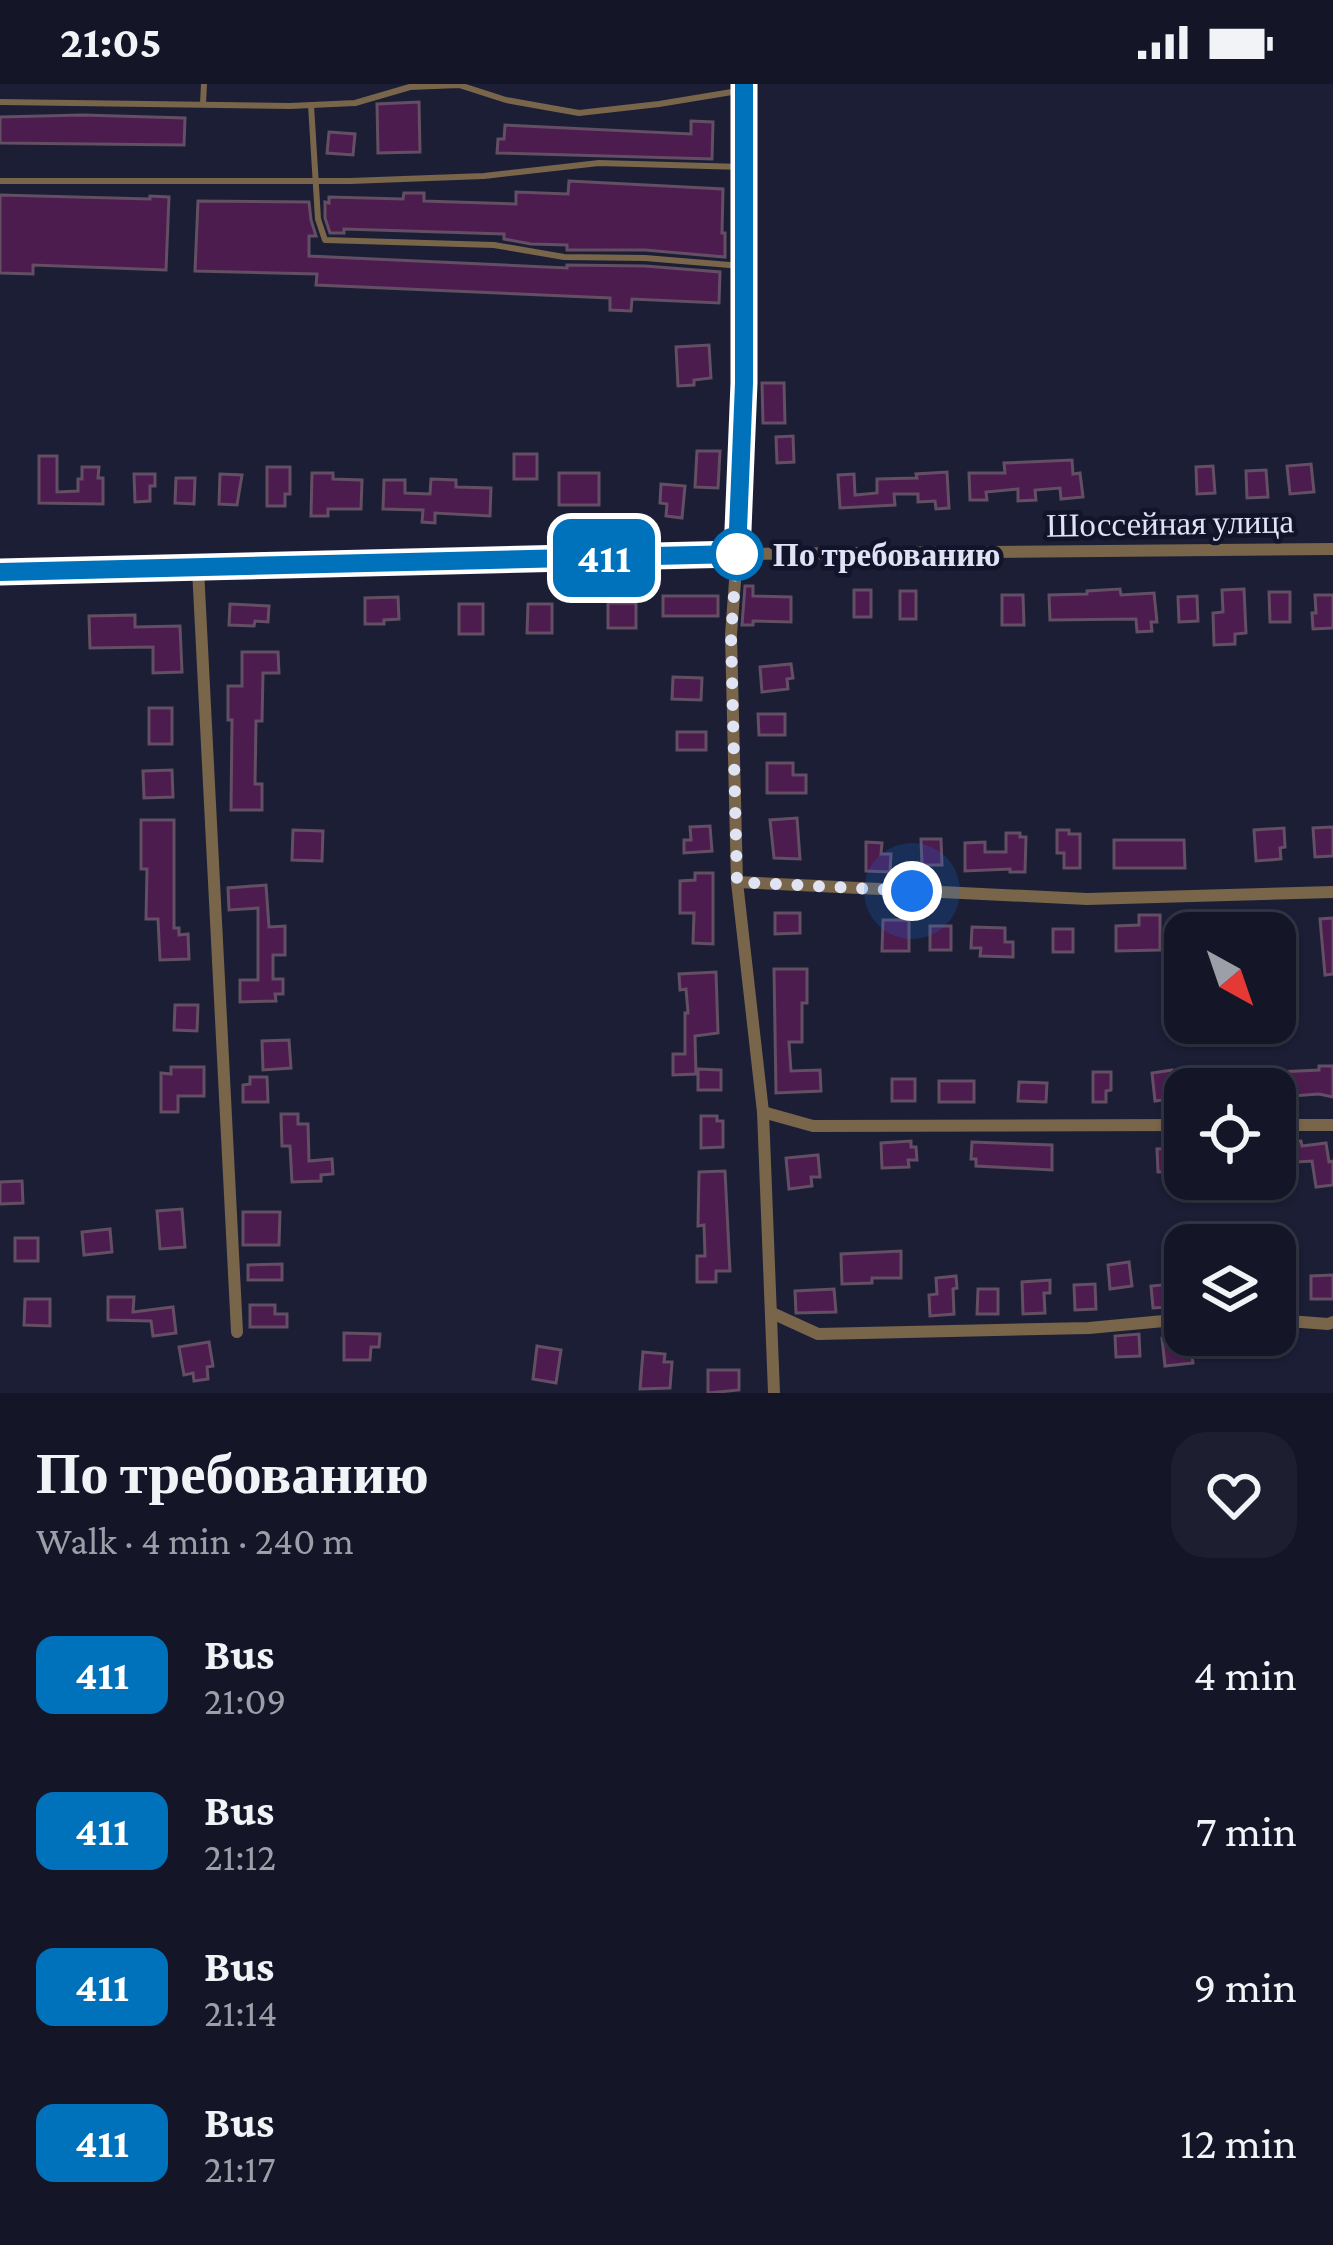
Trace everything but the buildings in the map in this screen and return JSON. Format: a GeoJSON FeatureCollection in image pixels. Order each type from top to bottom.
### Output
{"type":"FeatureCollection","features":[{"type":"Feature","properties":{"kind":"street"},"geometry":{"type":"LineString","coordinates":[[744,87],[744,383],[731,635],[737,882],[763,1112],[774,1393]]}},
{"type":"Feature","properties":{"kind":"street","name":"Шоссейная улица"},"geometry":{"type":"LineString","coordinates":[[0,572],[737,554],[1333,549]]}},
{"type":"Feature","properties":{"kind":"street"},"geometry":{"type":"LineString","coordinates":[[197,568],[237,1332]]}},
{"type":"Feature","properties":{"kind":"street"},"geometry":{"type":"LineString","coordinates":[[737,882],[1087,899],[1333,892]]}},
{"type":"Feature","properties":{"kind":"street"},"geometry":{"type":"LineString","coordinates":[[763,1112],[813,1126],[1164,1125]]}},
{"type":"Feature","properties":{"kind":"street"},"geometry":{"type":"LineString","coordinates":[[1296,1125],[1333,1125]]}},
{"type":"Feature","properties":{"kind":"street"},"geometry":{"type":"LineString","coordinates":[[772,1313],[818,1334],[1089,1328],[1164,1321]]}},
{"type":"Feature","properties":{"kind":"street"},"geometry":{"type":"LineString","coordinates":[[1296,1322],[1333,1322]]}},
{"type":"Feature","properties":{"kind":"lane"},"geometry":{"type":"LineString","coordinates":[[203,84],[203,105]]}},
{"type":"Feature","properties":{"kind":"lane"},"geometry":{"type":"LineString","coordinates":[[0,102],[311,105],[355,103],[410,87],[459,85],[506,100],[579,112],[659,104],[744,87]]}},
{"type":"Feature","properties":{"kind":"lane"},"geometry":{"type":"LineString","coordinates":[[311,105],[318,219],[326,240],[494,244],[564,257],[743,266]]}},
{"type":"Feature","properties":{"kind":"lane"},"geometry":{"type":"LineString","coordinates":[[0,181],[316,182],[484,176],[598,163],[743,167]]}},
{"type":"Feature","properties":{"kind":"bus line","name":"411"},"geometry":{"type":"LineString","coordinates":[[0,572],[737,554],[744,383],[744,84]]}},
{"type":"Feature","properties":{"kind":"place","name":"По требованию"},"geometry":{"type":"Point","coordinates":[737,554]}},
{"type":"Feature","properties":{"kind":"route"},"geometry":{"type":"LineString","coordinates":[[737,554],[731,635],[737,882],[912,891]]}}]}
